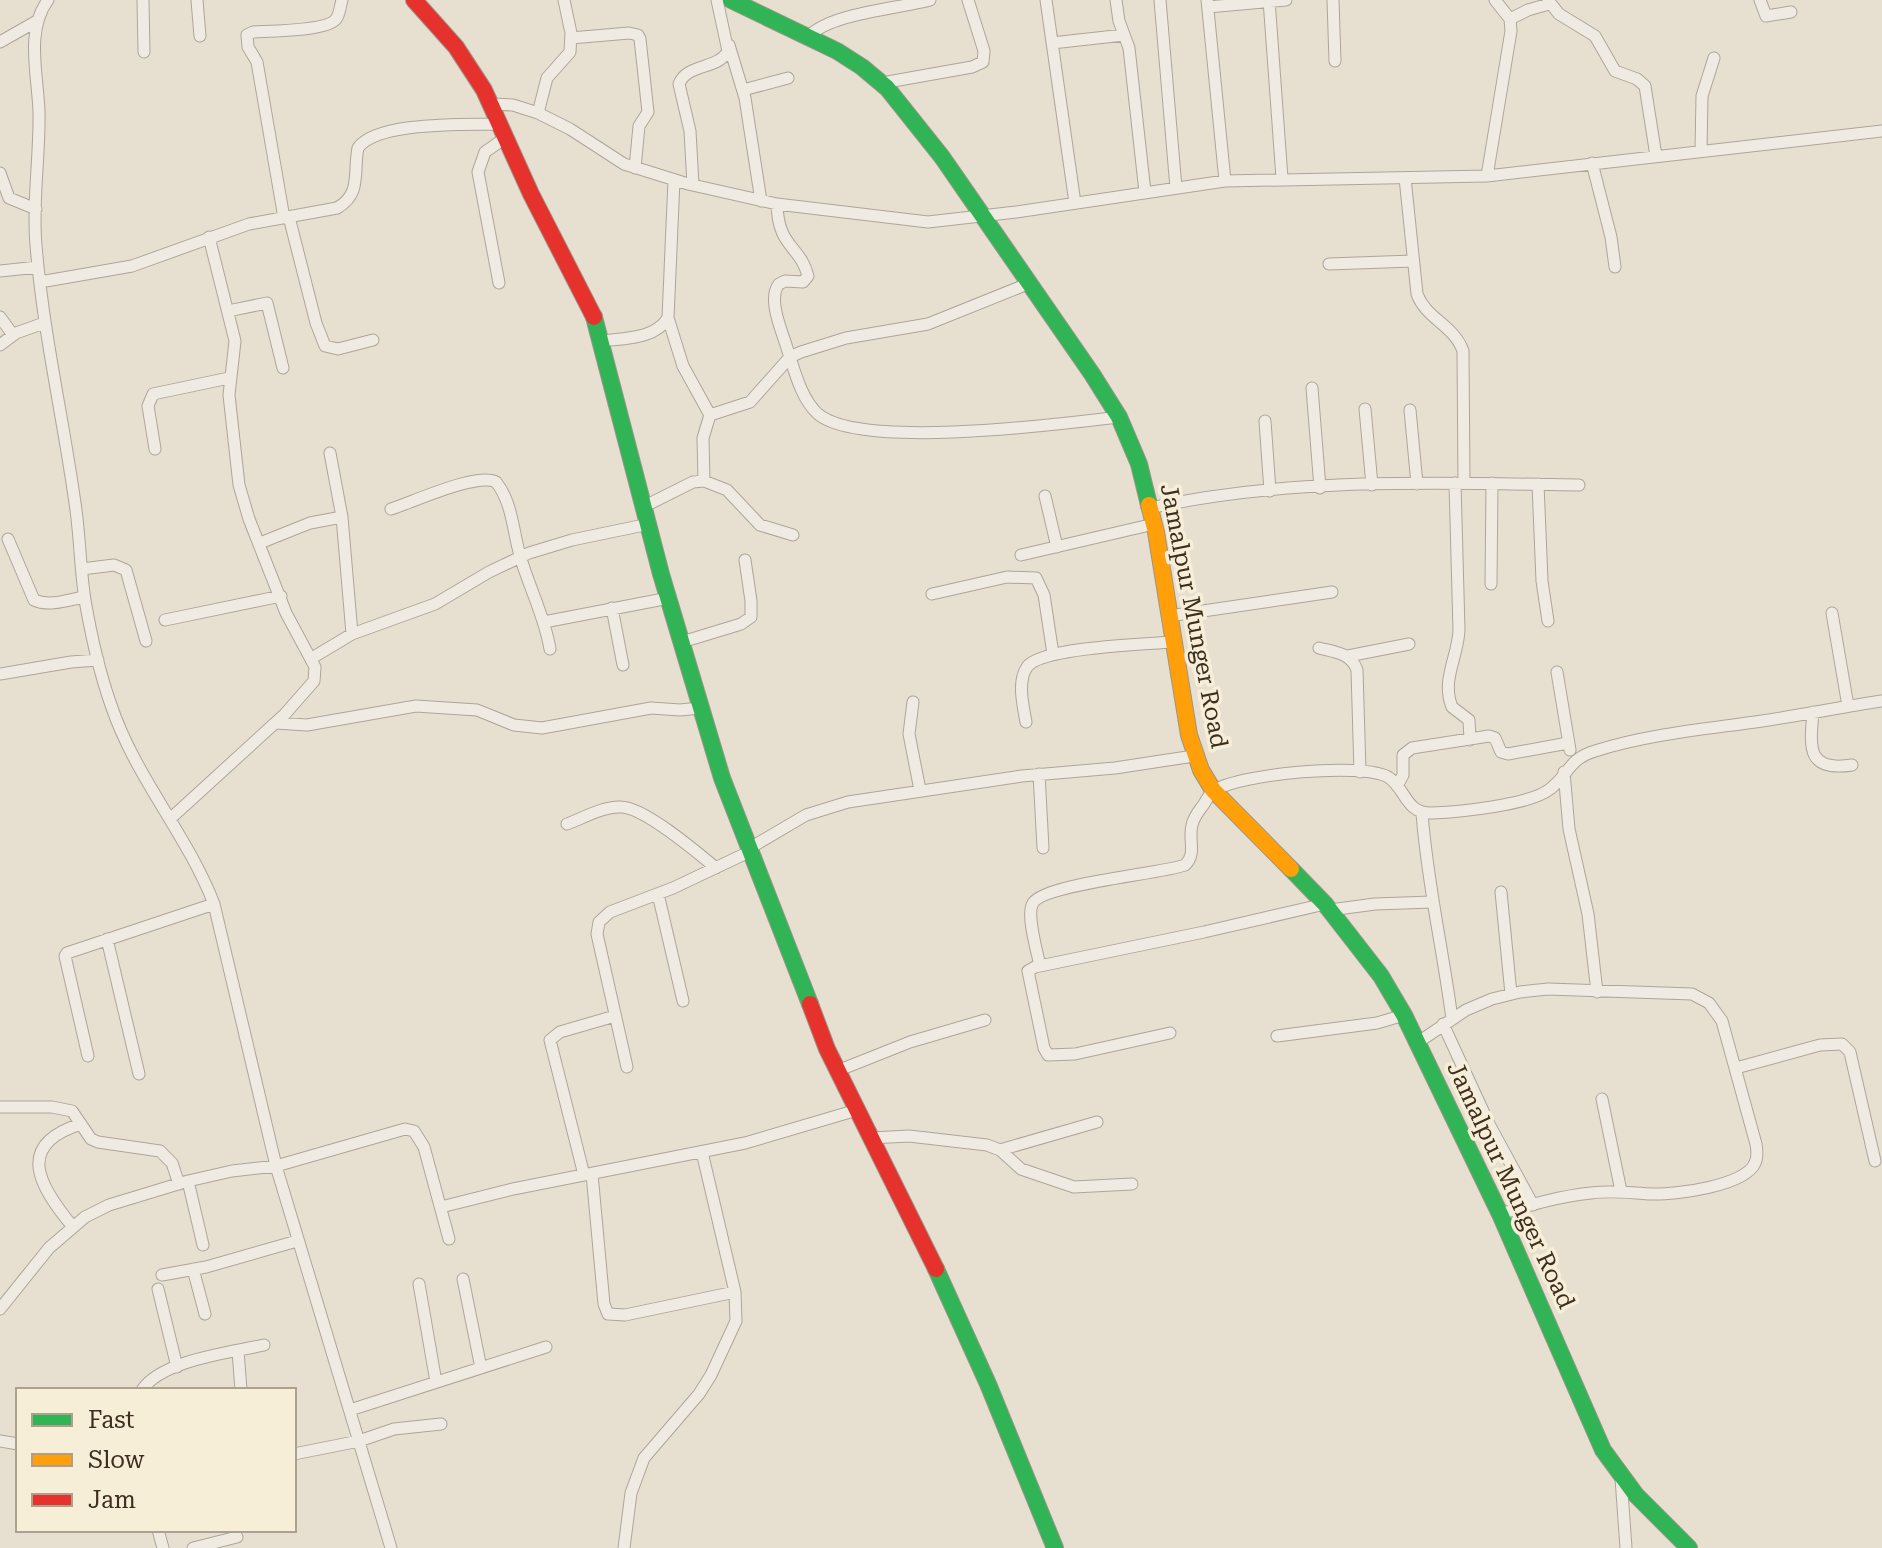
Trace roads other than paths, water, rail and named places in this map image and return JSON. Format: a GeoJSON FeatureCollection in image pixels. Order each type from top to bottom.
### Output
{"type":"FeatureCollection","features":[{"type":"Feature","properties":{"kind":"street"},"geometry":{"type":"LineString","coordinates":[[48,0],[37,21],[38,267],[44,323],[70,467],[84,597],[98,660],[125,740],[203,876],[214,904],[276,1166],[391,1548]]}},
{"type":"Feature","properties":{"kind":"street"},"geometry":{"type":"LineString","coordinates":[[143,0],[144,52]]}},
{"type":"Feature","properties":{"kind":"street"},"geometry":{"type":"LineString","coordinates":[[197,0],[200,36]]}},
{"type":"Feature","properties":{"kind":"street"},"geometry":{"type":"LineString","coordinates":[[342,0],[332,23],[253,32],[247,35],[248,47],[257,62],[286,217],[325,346],[338,349],[373,340]]}},
{"type":"Feature","properties":{"kind":"street"},"geometry":{"type":"LineString","coordinates":[[414,0],[456,47],[490,104],[553,240],[593,313],[669,598],[722,778],[837,1071],[929,1253],[988,1384],[1055,1548]]}},
{"type":"Feature","properties":{"kind":"street"},"geometry":{"type":"LineString","coordinates":[[538,113],[547,78],[570,52],[571,38],[564,0]]}},
{"type":"Feature","properties":{"kind":"street"},"geometry":{"type":"LineString","coordinates":[[717,0],[743,90],[755,149],[761,201]]}},
{"type":"Feature","properties":{"kind":"street","name":"Jamalpur Munger Road"},"geometry":{"type":"LineString","coordinates":[[731,0],[808,37],[862,67],[882,83],[942,157],[1119,417],[1139,464],[1152,516],[1194,756],[1213,790],[1328,907],[1381,976],[1404,1015],[1500,1214],[1544,1310],[1591,1426],[1621,1478],[1689,1548]]}},
{"type":"Feature","properties":{"kind":"street"},"geometry":{"type":"LineString","coordinates":[[808,37],[834,20],[930,0]]}},
{"type":"Feature","properties":{"kind":"street"},"geometry":{"type":"LineString","coordinates":[[882,83],[972,67],[983,62],[984,51],[968,0]]}},
{"type":"Feature","properties":{"kind":"street"},"geometry":{"type":"LineString","coordinates":[[1046,0],[1075,203]]}},
{"type":"Feature","properties":{"kind":"street"},"geometry":{"type":"LineString","coordinates":[[1116,0],[1119,21],[1129,48],[1145,192]]}},
{"type":"Feature","properties":{"kind":"street"},"geometry":{"type":"LineString","coordinates":[[1160,0],[1176,188]]}},
{"type":"Feature","properties":{"kind":"street"},"geometry":{"type":"LineString","coordinates":[[1225,181],[1208,3],[1286,0]]}},
{"type":"Feature","properties":{"kind":"street"},"geometry":{"type":"LineString","coordinates":[[1333,0],[1335,61]]}},
{"type":"Feature","properties":{"kind":"street"},"geometry":{"type":"LineString","coordinates":[[1487,176],[1511,31],[1510,19],[1495,0]]}},
{"type":"Feature","properties":{"kind":"street"},"geometry":{"type":"LineString","coordinates":[[1760,0],[1766,16],[1791,12]]}},
{"type":"Feature","properties":{"kind":"street"},"geometry":{"type":"LineString","coordinates":[[1269,1],[1282,178]]}},
{"type":"Feature","properties":{"kind":"street"},"geometry":{"type":"LineString","coordinates":[[1510,19],[1549,2],[1559,14],[1595,36],[1615,71],[1637,79],[1645,86],[1656,156]]}},
{"type":"Feature","properties":{"kind":"street"},"geometry":{"type":"LineString","coordinates":[[0,42],[37,21]]}},
{"type":"Feature","properties":{"kind":"street"},"geometry":{"type":"LineString","coordinates":[[571,38],[629,33],[638,35],[640,39],[648,112],[639,126],[635,168]]}},
{"type":"Feature","properties":{"kind":"street"},"geometry":{"type":"LineString","coordinates":[[1052,43],[1124,35]]}},
{"type":"Feature","properties":{"kind":"street"},"geometry":{"type":"LineString","coordinates":[[693,185],[690,131],[679,84],[686,75],[725,57],[728,43]]}},
{"type":"Feature","properties":{"kind":"street"},"geometry":{"type":"LineString","coordinates":[[1701,151],[1702,96],[1714,58]]}},
{"type":"Feature","properties":{"kind":"street"},"geometry":{"type":"LineString","coordinates":[[743,90],[788,78]]}},
{"type":"Feature","properties":{"kind":"street"},"geometry":{"type":"LineString","coordinates":[[490,104],[513,105],[538,113],[635,168],[674,180],[777,204],[928,222],[1225,181],[1487,176],[1882,131]]}},
{"type":"Feature","properties":{"kind":"street"},"geometry":{"type":"LineString","coordinates":[[40,282],[132,266],[249,224],[327,211],[344,204],[355,188],[358,148],[368,138],[397,130],[502,131]]}},
{"type":"Feature","properties":{"kind":"street"},"geometry":{"type":"LineString","coordinates":[[499,283],[478,172],[485,152],[502,131]]}},
{"type":"Feature","properties":{"kind":"street"},"geometry":{"type":"LineString","coordinates":[[1592,163],[1611,237],[1615,267]]}},
{"type":"Feature","properties":{"kind":"street"},"geometry":{"type":"LineString","coordinates":[[0,173],[9,198],[36,209]]}},
{"type":"Feature","properties":{"kind":"street"},"geometry":{"type":"LineString","coordinates":[[1405,178],[1414,277],[1421,306],[1456,336],[1463,351],[1459,630],[1457,654],[1447,678],[1452,707],[1469,720],[1470,740]]}},
{"type":"Feature","properties":{"kind":"street"},"geometry":{"type":"LineString","coordinates":[[674,180],[672,284],[668,318],[683,366],[710,415],[703,438],[704,481]]}},
{"type":"Feature","properties":{"kind":"street"},"geometry":{"type":"LineString","coordinates":[[777,204],[777,220],[782,235],[808,276],[803,282],[785,281],[776,288],[776,306],[790,357],[804,392],[817,413],[837,424],[858,429],[931,432],[1051,426],[1119,417]]}},
{"type":"Feature","properties":{"kind":"street"},"geometry":{"type":"LineString","coordinates":[[170,819],[303,697],[316,675],[312,658],[293,627],[239,485],[229,378],[235,341],[209,237]]}},
{"type":"Feature","properties":{"kind":"street"},"geometry":{"type":"LineString","coordinates":[[1329,264],[1413,261]]}},
{"type":"Feature","properties":{"kind":"street"},"geometry":{"type":"LineString","coordinates":[[0,271],[38,267]]}},
{"type":"Feature","properties":{"kind":"street"},"geometry":{"type":"LineString","coordinates":[[710,415],[750,402],[790,357],[846,338],[928,324],[1030,283]]}},
{"type":"Feature","properties":{"kind":"street"},"geometry":{"type":"LineString","coordinates":[[228,311],[267,303],[283,368]]}},
{"type":"Feature","properties":{"kind":"street"},"geometry":{"type":"LineString","coordinates":[[0,317],[13,335]]}},
{"type":"Feature","properties":{"kind":"street"},"geometry":{"type":"LineString","coordinates":[[602,341],[650,334],[668,318]]}},
{"type":"Feature","properties":{"kind":"street"},"geometry":{"type":"LineString","coordinates":[[0,345],[13,335],[44,323]]}},
{"type":"Feature","properties":{"kind":"street"},"geometry":{"type":"LineString","coordinates":[[155,449],[148,406],[153,394],[229,378]]}},
{"type":"Feature","properties":{"kind":"street"},"geometry":{"type":"LineString","coordinates":[[1312,388],[1320,488]]}},
{"type":"Feature","properties":{"kind":"street"},"geometry":{"type":"LineString","coordinates":[[1365,409],[1372,485]]}},
{"type":"Feature","properties":{"kind":"street"},"geometry":{"type":"LineString","coordinates":[[1410,410],[1417,484]]}},
{"type":"Feature","properties":{"kind":"street"},"geometry":{"type":"LineString","coordinates":[[1265,421],[1270,491]]}},
{"type":"Feature","properties":{"kind":"street"},"geometry":{"type":"LineString","coordinates":[[330,453],[342,517],[352,634]]}},
{"type":"Feature","properties":{"kind":"street"},"geometry":{"type":"LineString","coordinates":[[391,509],[456,486],[491,479],[500,486],[550,649]]}},
{"type":"Feature","properties":{"kind":"street"},"geometry":{"type":"LineString","coordinates":[[645,506],[693,482],[704,481],[727,490],[760,525],[793,535]]}},
{"type":"Feature","properties":{"kind":"street"},"geometry":{"type":"LineString","coordinates":[[1491,584],[1492,483]]}},
{"type":"Feature","properties":{"kind":"street"},"geometry":{"type":"LineString","coordinates":[[1538,484],[1542,581],[1548,621]]}},
{"type":"Feature","properties":{"kind":"street"},"geometry":{"type":"LineString","coordinates":[[1021,555],[1057,547],[1218,495],[1372,485],[1579,485]]}},
{"type":"Feature","properties":{"kind":"street"},"geometry":{"type":"LineString","coordinates":[[1045,496],[1057,547]]}},
{"type":"Feature","properties":{"kind":"street"},"geometry":{"type":"LineString","coordinates":[[260,543],[288,530],[342,517]]}},
{"type":"Feature","properties":{"kind":"street"},"geometry":{"type":"LineString","coordinates":[[312,658],[352,634],[435,604],[520,557],[572,540],[649,524]]}},
{"type":"Feature","properties":{"kind":"street"},"geometry":{"type":"LineString","coordinates":[[8,539],[34,600],[52,603],[84,597]]}},
{"type":"Feature","properties":{"kind":"street"},"geometry":{"type":"LineString","coordinates":[[682,642],[741,624],[751,617],[745,560]]}},
{"type":"Feature","properties":{"kind":"street"},"geometry":{"type":"LineString","coordinates":[[82,569],[114,565],[126,570],[146,641]]}},
{"type":"Feature","properties":{"kind":"street"},"geometry":{"type":"LineString","coordinates":[[932,594],[1007,577],[1036,578],[1044,595],[1053,654]]}},
{"type":"Feature","properties":{"kind":"street"},"geometry":{"type":"LineString","coordinates":[[1169,616],[1332,592]]}},
{"type":"Feature","properties":{"kind":"street"},"geometry":{"type":"LineString","coordinates":[[165,620],[281,596]]}},
{"type":"Feature","properties":{"kind":"street"},"geometry":{"type":"LineString","coordinates":[[544,622],[669,598]]}},
{"type":"Feature","properties":{"kind":"street"},"geometry":{"type":"LineString","coordinates":[[612,608],[623,665]]}},
{"type":"Feature","properties":{"kind":"street"},"geometry":{"type":"LineString","coordinates":[[1832,613],[1848,706]]}},
{"type":"Feature","properties":{"kind":"street"},"geometry":{"type":"LineString","coordinates":[[1026,722],[1022,688],[1025,669],[1033,660],[1053,654],[1173,642]]}},
{"type":"Feature","properties":{"kind":"street"},"geometry":{"type":"LineString","coordinates":[[1348,656],[1409,644]]}},
{"type":"Feature","properties":{"kind":"street"},"geometry":{"type":"LineString","coordinates":[[1319,648],[1348,656],[1357,670],[1360,772]]}},
{"type":"Feature","properties":{"kind":"street"},"geometry":{"type":"LineString","coordinates":[[0,674],[98,660]]}},
{"type":"Feature","properties":{"kind":"street"},"geometry":{"type":"LineString","coordinates":[[1557,672],[1568,743],[1569,829],[1588,914],[1597,992]]}},
{"type":"Feature","properties":{"kind":"street"},"geometry":{"type":"LineString","coordinates":[[1040,966],[1031,907],[1036,898],[1058,890],[1185,865],[1192,854],[1192,823],[1213,790],[1278,774],[1360,772],[1382,774],[1391,779],[1409,805],[1422,813],[1503,804],[1549,791],[1568,767],[1597,750],[1882,701]]}},
{"type":"Feature","properties":{"kind":"street"},"geometry":{"type":"LineString","coordinates":[[913,702],[909,734],[920,790]]}},
{"type":"Feature","properties":{"kind":"street"},"geometry":{"type":"LineString","coordinates":[[276,723],[316,724],[416,706],[477,710],[514,725],[542,728],[651,708],[700,708]]}},
{"type":"Feature","properties":{"kind":"street"},"geometry":{"type":"LineString","coordinates":[[1813,712],[1813,756],[1827,765],[1852,765]]}},
{"type":"Feature","properties":{"kind":"street"},"geometry":{"type":"LineString","coordinates":[[1397,786],[1403,775],[1403,755],[1408,750],[1493,737],[1501,752],[1508,754],[1568,743]]}},
{"type":"Feature","properties":{"kind":"street"},"geometry":{"type":"LineString","coordinates":[[627,1067],[596,928],[610,912],[716,868],[806,815],[827,808],[920,790],[1194,756]]}},
{"type":"Feature","properties":{"kind":"street"},"geometry":{"type":"LineString","coordinates":[[1039,774],[1043,848]]}},
{"type":"Feature","properties":{"kind":"street"},"geometry":{"type":"LineString","coordinates":[[567,824],[612,808],[630,809],[689,845],[716,868]]}},
{"type":"Feature","properties":{"kind":"street"},"geometry":{"type":"LineString","coordinates":[[1422,813],[1432,902],[1444,958],[1447,1022],[1489,1124],[1533,1205]]}},
{"type":"Feature","properties":{"kind":"street"},"geometry":{"type":"LineString","coordinates":[[1501,892],[1511,994]]}},
{"type":"Feature","properties":{"kind":"street"},"geometry":{"type":"LineString","coordinates":[[658,894],[683,1001]]}},
{"type":"Feature","properties":{"kind":"street"},"geometry":{"type":"LineString","coordinates":[[1170,1033],[1075,1054],[1048,1055],[1028,976],[1031,968],[1328,907],[1432,902]]}},
{"type":"Feature","properties":{"kind":"street"},"geometry":{"type":"LineString","coordinates":[[88,1056],[65,956],[67,953],[214,904]]}},
{"type":"Feature","properties":{"kind":"street"},"geometry":{"type":"LineString","coordinates":[[107,939],[139,1074]]}},
{"type":"Feature","properties":{"kind":"street"},"geometry":{"type":"LineString","coordinates":[[1417,1043],[1447,1022],[1492,999],[1548,989],[1679,993],[1701,997],[1722,1021],[1756,1144],[1756,1162],[1751,1169],[1697,1190],[1654,1194],[1621,1191],[1588,1193],[1500,1214]]}},
{"type":"Feature","properties":{"kind":"street"},"geometry":{"type":"LineString","coordinates":[[1277,1036],[1377,1023],[1404,1015]]}},
{"type":"Feature","properties":{"kind":"street"},"geometry":{"type":"LineString","coordinates":[[615,1016],[560,1032],[550,1040],[588,1174],[604,1304],[608,1314],[625,1315],[735,1292]]}},
{"type":"Feature","properties":{"kind":"street"},"geometry":{"type":"LineString","coordinates":[[837,1071],[910,1042],[985,1020]]}},
{"type":"Feature","properties":{"kind":"street"},"geometry":{"type":"LineString","coordinates":[[1736,1068],[1820,1045],[1842,1044],[1850,1052],[1875,1161]]}},
{"type":"Feature","properties":{"kind":"street"},"geometry":{"type":"LineString","coordinates":[[1602,1099],[1621,1191]]}},
{"type":"Feature","properties":{"kind":"street"},"geometry":{"type":"LineString","coordinates":[[0,1107],[64,1108],[72,1111],[91,1139],[160,1151],[184,1182],[203,1245]]}},
{"type":"Feature","properties":{"kind":"street"},"geometry":{"type":"LineString","coordinates":[[441,1207],[745,1143],[857,1110]]}},
{"type":"Feature","properties":{"kind":"street"},"geometry":{"type":"LineString","coordinates":[[1000,1150],[1097,1122]]}},
{"type":"Feature","properties":{"kind":"street"},"geometry":{"type":"LineString","coordinates":[[73,1227],[51,1200],[37,1161],[42,1147],[52,1136],[60,1130],[81,1124]]}},
{"type":"Feature","properties":{"kind":"street"},"geometry":{"type":"LineString","coordinates":[[0,1309],[49,1248],[73,1227],[109,1205],[184,1182],[232,1171],[276,1166],[405,1129],[414,1131],[424,1147],[449,1239]]}},
{"type":"Feature","properties":{"kind":"street"},"geometry":{"type":"LineString","coordinates":[[871,1138],[909,1136],[987,1145],[1000,1150],[1021,1169],[1074,1187],[1132,1184]]}},
{"type":"Feature","properties":{"kind":"street"},"geometry":{"type":"LineString","coordinates":[[624,1548],[631,1493],[637,1474],[652,1446],[690,1405],[711,1375],[736,1321],[735,1292],[702,1152]]}},
{"type":"Feature","properties":{"kind":"street"},"geometry":{"type":"LineString","coordinates":[[162,1275],[297,1241]]}},
{"type":"Feature","properties":{"kind":"street"},"geometry":{"type":"LineString","coordinates":[[193,1269],[205,1314]]}},
{"type":"Feature","properties":{"kind":"street"},"geometry":{"type":"LineString","coordinates":[[463,1279],[481,1368]]}},
{"type":"Feature","properties":{"kind":"street"},"geometry":{"type":"LineString","coordinates":[[419,1284],[436,1382]]}},
{"type":"Feature","properties":{"kind":"street"},"geometry":{"type":"LineString","coordinates":[[158,1289],[177,1367]]}},
{"type":"Feature","properties":{"kind":"street"},"geometry":{"type":"LineString","coordinates":[[144,1388],[152,1378],[177,1367],[264,1345]]}},
{"type":"Feature","properties":{"kind":"street"},"geometry":{"type":"LineString","coordinates":[[350,1410],[546,1347]]}},
{"type":"Feature","properties":{"kind":"street"},"geometry":{"type":"LineString","coordinates":[[238,1351],[241,1388]]}},
{"type":"Feature","properties":{"kind":"street"},"geometry":{"type":"LineString","coordinates":[[296,1454],[359,1441],[394,1429],[441,1424]]}},
{"type":"Feature","properties":{"kind":"street"},"geometry":{"type":"LineString","coordinates":[[1621,1478],[1626,1548]]}},
{"type":"Feature","properties":{"kind":"street"},"geometry":{"type":"LineString","coordinates":[[193,1548],[237,1537]]}}]}
